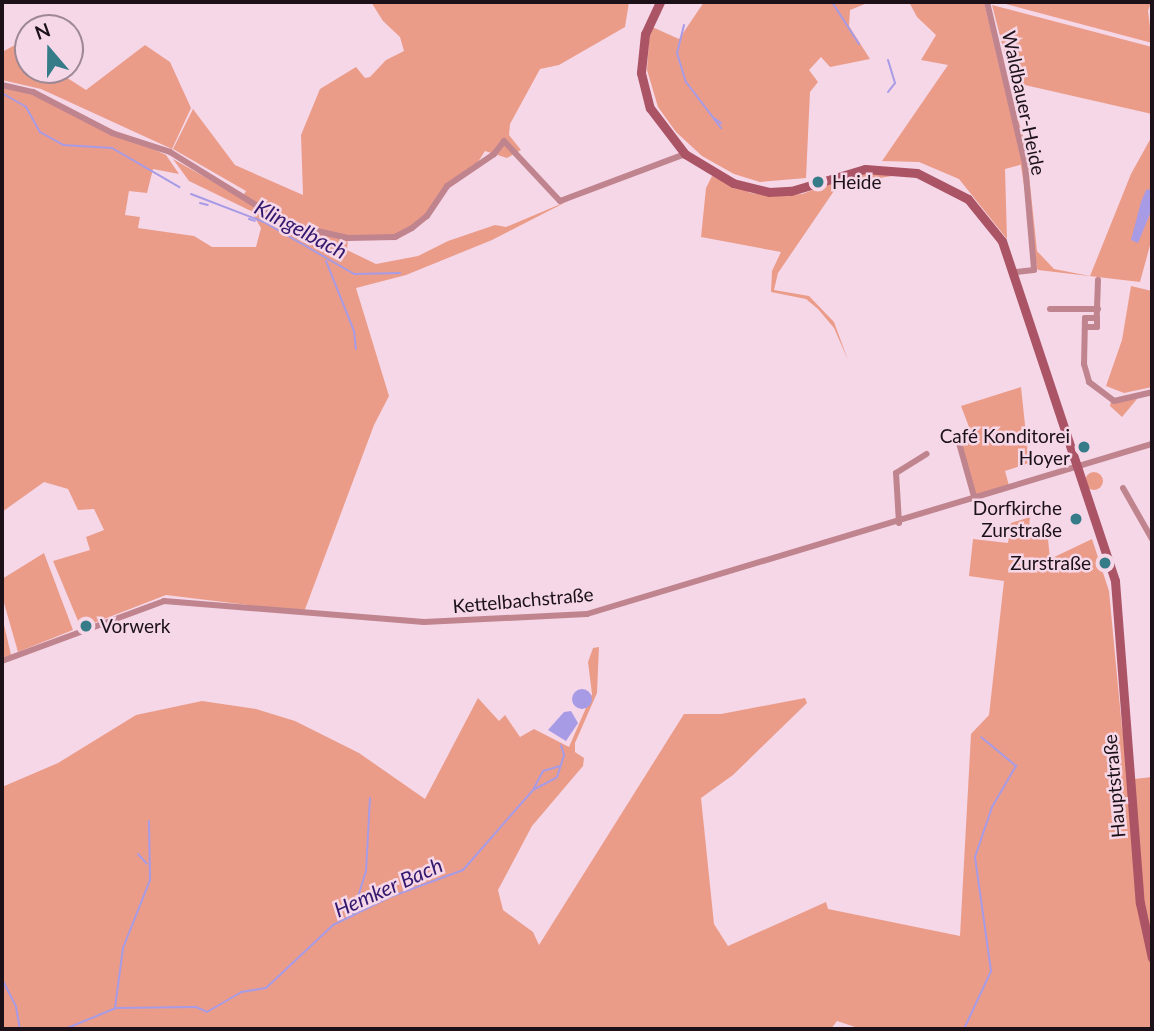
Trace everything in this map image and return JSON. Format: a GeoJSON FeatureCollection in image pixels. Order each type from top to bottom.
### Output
{"type":"FeatureCollection","features":[{"type":"Feature","properties":{"kind":"main road"},"geometry":{"type":"LineString","coordinates":[[660,2],[645,34],[641,73],[650,108],[685,154],[733,183],[769,192],[790,191],[865,169],[899,169],[931,177],[968,199],[987,218],[1014,272],[1041,355]]}},
{"type":"Feature","properties":{"kind":"main road","name":"Hauptstraße"},"geometry":{"type":"LineString","coordinates":[[1041,355],[1079,470]]}},
{"type":"Feature","properties":{"kind":"main road","name":"Hauptstraße"},"geometry":{"type":"LineString","coordinates":[[1041,355],[1115,581],[1140,903],[1152,958]]}},
{"type":"Feature","properties":{"kind":"street","name":"Waldbauer-Heide"},"geometry":{"type":"LineString","coordinates":[[987,4],[1025,164],[1034,270],[1014,272]]}},
{"type":"Feature","properties":{"kind":"street"},"geometry":{"type":"LineString","coordinates":[[2,85],[33,92],[112,133],[170,152],[267,212],[304,228],[348,238],[395,237],[412,228],[447,186],[494,154],[504,141],[560,201],[685,154]]}},
{"type":"Feature","properties":{"kind":"street"},"geometry":{"type":"LineString","coordinates":[[1098,280],[1097,327],[1085,327],[1084,368],[1095,390],[1114,401],[1152,392]]}},
{"type":"Feature","properties":{"kind":"street"},"geometry":{"type":"LineString","coordinates":[[1050,309],[1098,309]]}},
{"type":"Feature","properties":{"kind":"street"},"geometry":{"type":"LineString","coordinates":[[959,443],[975,500]]}},
{"type":"Feature","properties":{"kind":"street","name":"Kettelbachstraße"},"geometry":{"type":"LineString","coordinates":[[2,661],[164,601],[424,622],[587,614],[1079,470],[1152,444]]}},
{"type":"Feature","properties":{"kind":"street"},"geometry":{"type":"LineString","coordinates":[[899,523],[896,473],[926,454]]}},
{"type":"Feature","properties":{"kind":"street"},"geometry":{"type":"LineString","coordinates":[[1123,488],[1152,539]]}},
{"type":"Feature","properties":{"kind":"shaded area"},"geometry":{"type":"Polygon","coordinates":[[[371,2],[629,2],[625,27],[559,65],[540,69],[510,124],[509,135],[521,150],[507,158],[485,151],[476,165],[447,186],[427,216],[395,237],[348,238],[347,250],[376,264],[418,256],[448,241],[495,225],[506,227],[570,200],[492,240],[406,275],[356,288],[389,396],[374,425],[304,612],[166,595],[81,628],[53,561],[90,550],[86,537],[104,530],[94,509],[78,510],[68,489],[44,482],[2,512],[2,88],[17,89],[68,109],[166,155],[179,174],[153,169],[147,193],[129,191],[125,215],[140,217],[138,228],[194,236],[212,247],[256,247],[261,228],[251,211],[189,181],[173,159],[242,198],[246,191],[173,149],[193,109],[235,165],[303,195],[301,135],[320,89],[356,67],[365,78],[370,77],[386,60],[404,51],[400,37],[383,21],[371,2]]]}},
{"type":"Feature","properties":{"kind":"shaded area"},"geometry":{"type":"Polygon","coordinates":[[[704,2],[870,2],[850,10],[849,26],[870,59],[830,67],[821,57],[809,70],[818,82],[810,92],[806,178],[760,182],[734,174],[702,156],[676,132],[658,107],[647,70],[650,26],[679,39],[704,2]]]}},
{"type":"Feature","properties":{"kind":"shaded area"},"geometry":{"type":"Polygon","coordinates":[[[909,2],[984,2],[1023,164],[1005,169],[1007,239],[959,179],[919,162],[882,161],[948,65],[921,60],[936,35],[917,17],[909,2]]]}},
{"type":"Feature","properties":{"kind":"shaded area"},"geometry":{"type":"Polygon","coordinates":[[[998,2],[1151,2],[1148,11],[1152,43],[998,2]]]}},
{"type":"Feature","properties":{"kind":"shaded area"},"geometry":{"type":"Polygon","coordinates":[[[992,5],[1152,47],[1152,114],[1012,82],[992,5]]]}},
{"type":"Feature","properties":{"kind":"shaded area"},"geometry":{"type":"Polygon","coordinates":[[[145,45],[170,62],[191,108],[172,149],[41,89],[19,84],[77,84],[86,90],[145,45]]]}},
{"type":"Feature","properties":{"kind":"shaded area"},"geometry":{"type":"Polygon","coordinates":[[[14,46],[14,83],[2,80],[2,52],[14,46]]]}},
{"type":"Feature","properties":{"kind":"shaded area"},"geometry":{"type":"Polygon","coordinates":[[[1009,90],[1026,146],[1037,251],[1054,269],[1090,276],[1131,174],[1152,136],[1152,238],[1140,282],[1038,270],[1009,90]]]}},
{"type":"Feature","properties":{"kind":"shaded area"},"geometry":{"type":"Polygon","coordinates":[[[894,172],[892,176],[838,185],[778,273],[774,290],[809,296],[834,322],[848,360],[834,328],[818,309],[806,299],[771,292],[772,271],[781,252],[701,237],[706,188],[712,176],[751,193],[771,196],[802,194],[858,173],[894,172]]]}},
{"type":"Feature","properties":{"kind":"shaded area"},"geometry":{"type":"Polygon","coordinates":[[[1151,189],[1152,209],[1138,243],[1131,240],[1141,202],[1146,190],[1151,189]]]}},
{"type":"Feature","properties":{"kind":"shaded area"},"geometry":{"type":"Polygon","coordinates":[[[1131,286],[1152,291],[1152,387],[1124,393],[1106,386],[1122,340],[1131,286]]]}},
{"type":"Feature","properties":{"kind":"shaded area"},"geometry":{"type":"Polygon","coordinates":[[[1021,387],[1029,463],[1005,471],[1010,489],[975,500],[959,447],[972,435],[961,406],[1021,387]]]}},
{"type":"Feature","properties":{"kind":"shaded area"},"geometry":{"type":"Polygon","coordinates":[[[1137,399],[1122,417],[1110,406],[1111,401],[1137,399]]]}},
{"type":"Feature","properties":{"kind":"shaded area"},"geometry":{"type":"Polygon","coordinates":[[[1094,472],[1100,475],[1103,481],[1100,487],[1094,490],[1088,487],[1085,481],[1088,475],[1094,472]]]}},
{"type":"Feature","properties":{"kind":"shaded area"},"geometry":{"type":"Polygon","coordinates":[[[1030,517],[1029,528],[1047,529],[1050,559],[1092,539],[1109,591],[1122,728],[1134,779],[1152,777],[1152,1029],[861,1029],[837,1021],[831,1029],[2,1029],[2,787],[58,763],[136,715],[202,701],[256,709],[295,721],[359,753],[425,799],[478,698],[499,721],[505,715],[520,737],[534,729],[569,747],[592,694],[588,662],[593,648],[599,647],[597,693],[575,743],[575,752],[584,758],[583,766],[532,826],[498,890],[503,910],[533,932],[539,945],[684,714],[721,714],[805,698],[807,703],[733,775],[701,798],[714,924],[728,946],[826,902],[828,909],[960,936],[971,734],[989,715],[1004,581],[969,576],[973,539],[1008,543],[1011,523],[1030,517]]]}},
{"type":"Feature","properties":{"kind":"shaded area"},"geometry":{"type":"Polygon","coordinates":[[[44,553],[73,630],[18,652],[2,596],[2,579],[44,553]]]}},
{"type":"Feature","properties":{"kind":"shaded area"},"geometry":{"type":"Polygon","coordinates":[[[2,616],[11,655],[2,658],[2,616]]]}},
{"type":"Feature","properties":{"kind":"shaded area"},"geometry":{"type":"Polygon","coordinates":[[[582,689],[589,692],[592,699],[589,706],[582,709],[575,706],[572,699],[575,692],[582,689]]]}},
{"type":"Feature","properties":{"kind":"shaded area"},"geometry":{"type":"Polygon","coordinates":[[[571,711],[578,723],[566,741],[548,730],[564,712],[571,711]]]}},
{"type":"Feature","properties":{"kind":"waterway"},"geometry":{"type":"LineString","coordinates":[[832,2],[859,44]]}},
{"type":"Feature","properties":{"kind":"waterway"},"geometry":{"type":"LineString","coordinates":[[684,25],[677,53],[686,82],[721,128]]}},
{"type":"Feature","properties":{"kind":"waterway"},"geometry":{"type":"LineString","coordinates":[[888,60],[895,83],[888,92]]}},
{"type":"Feature","properties":{"kind":"waterway","name":"Klingelbach"},"geometry":{"type":"LineString","coordinates":[[2,93],[26,107],[40,132],[63,145],[112,148],[179,187]]}},
{"type":"Feature","properties":{"kind":"waterway"},"geometry":{"type":"LineString","coordinates":[[714,118],[721,123]]}},
{"type":"Feature","properties":{"kind":"waterway","name":"Klingelbach"},"geometry":{"type":"LineString","coordinates":[[191,194],[264,222],[354,274],[400,273]]}},
{"type":"Feature","properties":{"kind":"waterway"},"geometry":{"type":"LineString","coordinates":[[200,203],[208,205]]}},
{"type":"Feature","properties":{"kind":"waterway","name":"Klingelbach"},"geometry":{"type":"LineString","coordinates":[[249,219],[255,221]]}},
{"type":"Feature","properties":{"kind":"waterway"},"geometry":{"type":"LineString","coordinates":[[326,261],[354,331],[356,349]]}},
{"type":"Feature","properties":{"kind":"waterway"},"geometry":{"type":"LineString","coordinates":[[964,1029],[991,971],[975,857],[992,807],[1016,766],[981,737]]}},
{"type":"Feature","properties":{"kind":"waterway","name":"Hemker Bach"},"geometry":{"type":"LineString","coordinates":[[65,1029],[116,1008],[196,1007],[207,1012],[241,992],[266,988],[333,925],[390,897],[463,870],[533,790],[557,777],[564,755],[561,745]]}},
{"type":"Feature","properties":{"kind":"waterway"},"geometry":{"type":"LineString","coordinates":[[534,788],[543,771],[560,766]]}},
{"type":"Feature","properties":{"kind":"waterway"},"geometry":{"type":"LineString","coordinates":[[352,916],[366,871],[370,798]]}},
{"type":"Feature","properties":{"kind":"waterway"},"geometry":{"type":"LineString","coordinates":[[115,1008],[123,948],[150,880],[149,821]]}},
{"type":"Feature","properties":{"kind":"waterway"},"geometry":{"type":"LineString","coordinates":[[138,854],[147,864]]}},
{"type":"Feature","properties":{"kind":"waterway"},"geometry":{"type":"LineString","coordinates":[[2,979],[16,1007],[20,1029]]}},
{"type":"Feature","properties":{"kind":"place","name":"Heide"},"geometry":{"type":"Point","coordinates":[818,182]}},
{"type":"Feature","properties":{"kind":"place","name":"Café Konditorei Hoyer"},"geometry":{"type":"Point","coordinates":[1084,447]}},
{"type":"Feature","properties":{"kind":"place","name":"Dorfkirche Zurstraße"},"geometry":{"type":"Point","coordinates":[1076,519]}},
{"type":"Feature","properties":{"kind":"place","name":"Zurstraße"},"geometry":{"type":"Point","coordinates":[1105,563]}},
{"type":"Feature","properties":{"kind":"place","name":"Vorwerk"},"geometry":{"type":"Point","coordinates":[86,626]}}]}
